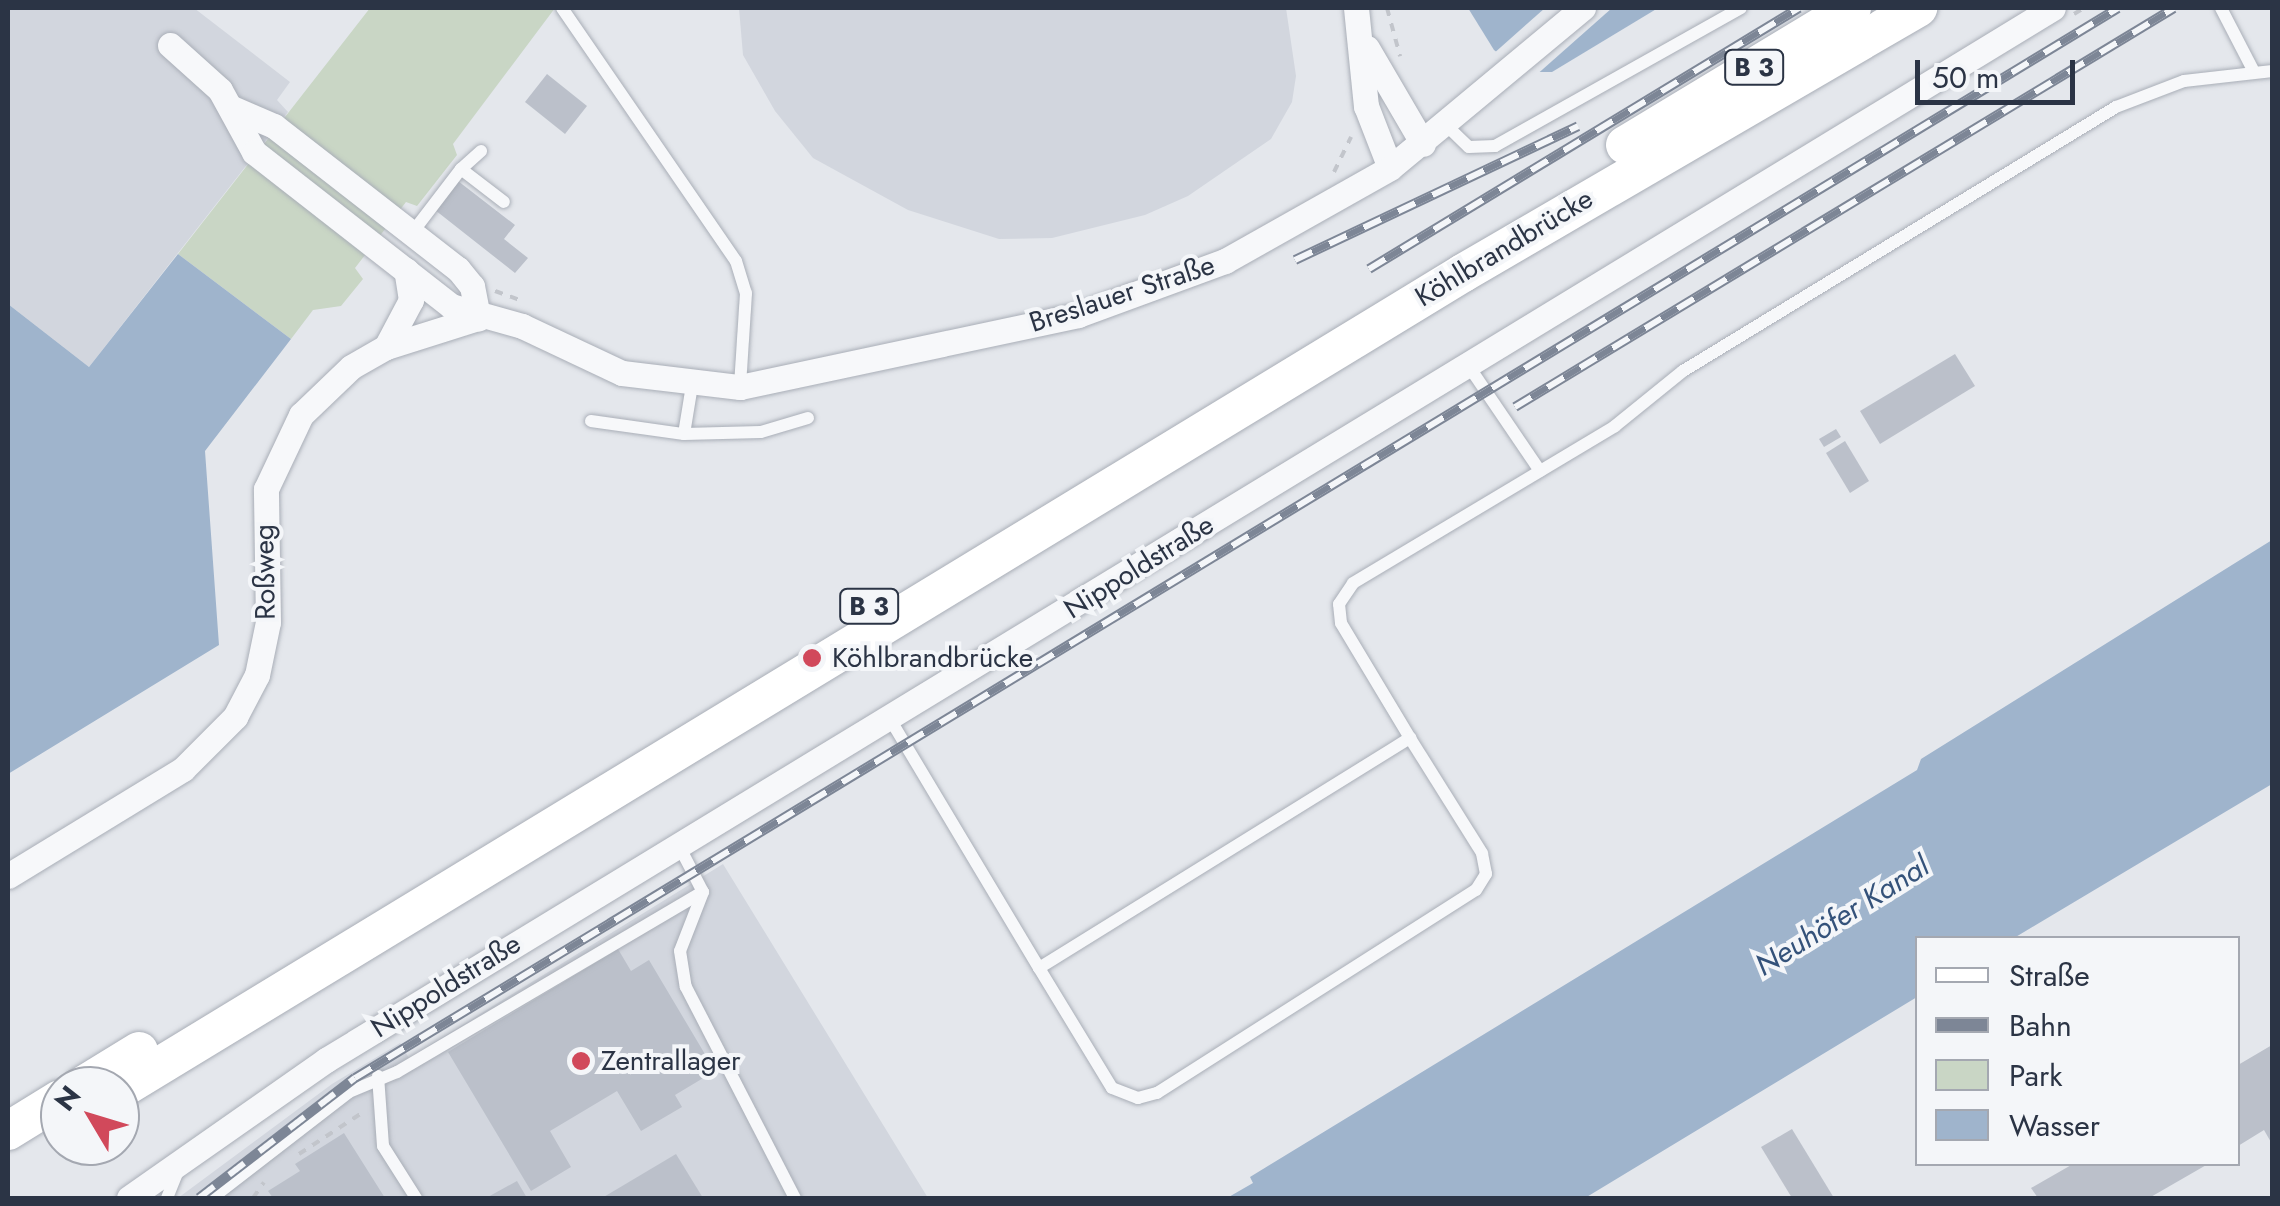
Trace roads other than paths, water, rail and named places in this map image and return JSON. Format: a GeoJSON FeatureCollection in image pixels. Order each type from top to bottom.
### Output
{"type":"FeatureCollection","features":[{"type":"Feature","properties":{"kind":"main road","name":"Köhlbrandbrücke"},"geometry":{"type":"LineString","coordinates":[[115,1066],[1852,8]]}},
{"type":"Feature","properties":{"kind":"main road","name":"Köhlbrandbrücke"},"geometry":{"type":"LineString","coordinates":[[140,1078],[1575,205],[1918,8]]}},
{"type":"Feature","properties":{"kind":"main road"},"geometry":{"type":"LineString","coordinates":[[8,1131],[40,1111]]}},
{"type":"Feature","properties":{"kind":"main road"},"geometry":{"type":"LineString","coordinates":[[8,1159],[40,1139]]}},
{"type":"Feature","properties":{"kind":"street"},"geometry":{"type":"LineString","coordinates":[[1356,8],[1366,106],[1390,168]]}},
{"type":"Feature","properties":{"kind":"street","name":"Breslauer Straße"},"geometry":{"type":"LineString","coordinates":[[170,45],[232,108],[254,152],[406,270],[478,318],[511,321],[622,373],[692,385],[740,387],[1116,302],[1261,244],[1390,168],[1423,144],[1583,8]]}},
{"type":"Feature","properties":{"kind":"street","name":"Nippoldstraße"},"geometry":{"type":"LineString","coordinates":[[129,1198],[326,1060],[2053,8]]}},
{"type":"Feature","properties":{"kind":"street"},"geometry":{"type":"LineString","coordinates":[[1362,38],[1423,144]]}},
{"type":"Feature","properties":{"kind":"street","name":"Breslauer Straße"},"geometry":{"type":"LineString","coordinates":[[232,108],[274,126],[467,278],[478,318]]}},
{"type":"Feature","properties":{"kind":"street"},"geometry":{"type":"LineString","coordinates":[[386,347],[411,300],[406,270]]}},
{"type":"Feature","properties":{"kind":"street","name":"Roßweg"},"geometry":{"type":"LineString","coordinates":[[8,876],[184,769],[235,717],[265,648],[263,515],[276,458],[313,401],[386,347],[478,318]]}},
{"type":"Feature","properties":{"kind":"lane"},"geometry":{"type":"LineString","coordinates":[[562,8],[741,271],[740,387]]}},
{"type":"Feature","properties":{"kind":"lane"},"geometry":{"type":"LineString","coordinates":[[1446,126],[1469,147],[1495,146],[1741,8]]}},
{"type":"Feature","properties":{"kind":"lane"},"geometry":{"type":"LineString","coordinates":[[2221,8],[2253,70]]}},
{"type":"Feature","properties":{"kind":"lane"},"geometry":{"type":"LineString","coordinates":[[890,719],[1112,1088],[1138,1098],[1158,1093],[1476,890],[1486,874],[1482,853],[1341,623],[1339,604],[1354,583],[1640,410],[1682,371],[2116,107],[2184,81],[2253,70],[2272,71]]}},
{"type":"Feature","properties":{"kind":"lane"},"geometry":{"type":"LineString","coordinates":[[404,226],[481,151]]}},
{"type":"Feature","properties":{"kind":"lane"},"geometry":{"type":"LineString","coordinates":[[461,169],[504,202]]}},
{"type":"Feature","properties":{"kind":"lane"},"geometry":{"type":"LineString","coordinates":[[1468,365],[1540,470]]}},
{"type":"Feature","properties":{"kind":"lane"},"geometry":{"type":"LineString","coordinates":[[684,434],[692,385]]}},
{"type":"Feature","properties":{"kind":"lane"},"geometry":{"type":"LineString","coordinates":[[592,421],[684,434],[761,432],[808,418]]}},
{"type":"Feature","properties":{"kind":"lane"},"geometry":{"type":"LineString","coordinates":[[1039,968],[1410,738]]}},
{"type":"Feature","properties":{"kind":"lane"},"geometry":{"type":"LineString","coordinates":[[678,844],[704,892]]}},
{"type":"Feature","properties":{"kind":"lane"},"geometry":{"type":"LineString","coordinates":[[212,1198],[378,1076],[396,1072],[704,892]]}},
{"type":"Feature","properties":{"kind":"lane"},"geometry":{"type":"LineString","coordinates":[[704,892],[680,951],[686,986],[794,1198]]}},
{"type":"Feature","properties":{"kind":"lane"},"geometry":{"type":"LineString","coordinates":[[378,1076],[383,1146],[416,1198]]}},
{"type":"Feature","properties":{"kind":"lane"},"geometry":{"type":"LineString","coordinates":[[167,1198],[182,1160]]}},
{"type":"Feature","properties":{"kind":"water"},"geometry":{"type":"Polygon","coordinates":[[[1468,8],[1658,8],[1552,72],[1523,72],[1494,50],[1468,8]]]}},
{"type":"Feature","properties":{"kind":"water"},"geometry":{"type":"Polygon","coordinates":[[[178,254],[291,339],[205,451],[219,645],[8,774],[8,304],[89,367],[178,254]]]}},
{"type":"Feature","properties":{"kind":"water","name":"Neuhöfer Kanal"},"geometry":{"type":"Polygon","coordinates":[[[2272,540],[2272,784],[2017,936],[1915,936],[1915,998],[1585,1198],[1227,1198],[1253,1183],[1250,1177],[1917,770],[1921,759],[2272,540]]]}},
{"type":"Feature","properties":{"kind":"railway"},"geometry":{"type":"LineString","coordinates":[[1369,269],[1799,8]]}},
{"type":"Feature","properties":{"kind":"railway"},"geometry":{"type":"LineString","coordinates":[[199,1198],[355,1078],[2118,8]]}},
{"type":"Feature","properties":{"kind":"railway"},"geometry":{"type":"LineString","coordinates":[[1515,407],[2174,8]]}},
{"type":"Feature","properties":{"kind":"railway"},"geometry":{"type":"LineString","coordinates":[[1295,260],[1578,126]]}},
{"type":"Feature","properties":{"kind":"place","name":"Köhlbrandbrücke"},"geometry":{"type":"Point","coordinates":[812,658]}},
{"type":"Feature","properties":{"kind":"place","name":"Zentrallager"},"geometry":{"type":"Point","coordinates":[581,1061]}}]}
